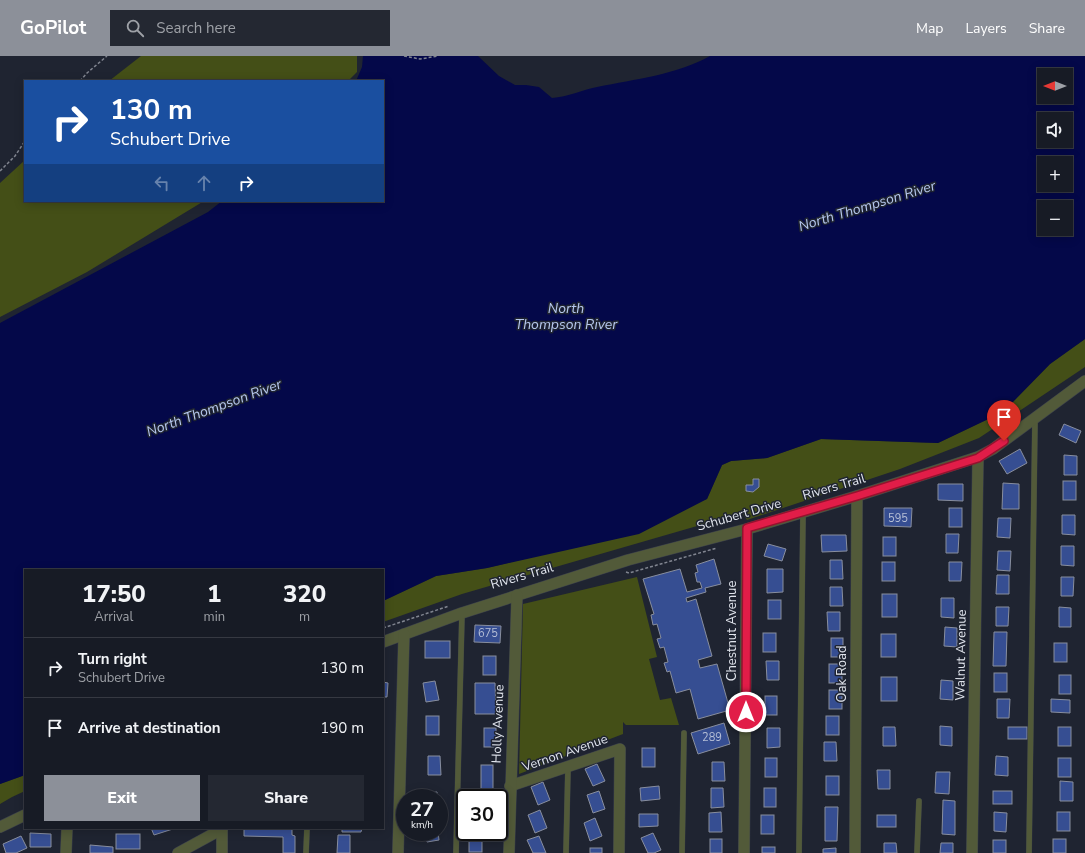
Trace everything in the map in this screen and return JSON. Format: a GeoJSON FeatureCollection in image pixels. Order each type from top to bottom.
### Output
{"type":"FeatureCollection","features":[{"type":"Feature","properties":{"kind":"street","name":"Schubert Drive"},"geometry":{"type":"LineString","coordinates":[[384,642],[462,613],[628,560],[803,512],[978,458],[993,449],[1085,381]]}},
{"type":"Feature","properties":{"kind":"street","name":"Walnut Avenue"},"geometry":{"type":"LineString","coordinates":[[972,853],[978,458]]}},
{"type":"Feature","properties":{"kind":"street","name":"Oak Road"},"geometry":{"type":"LineString","coordinates":[[855,853],[857,496]]}},
{"type":"Feature","properties":{"kind":"street","name":"Chestnut Avenue"},"geometry":{"type":"LineString","coordinates":[[744,853],[747,528]]}},
{"type":"Feature","properties":{"kind":"street","name":"Holly Avenue"},"geometry":{"type":"LineString","coordinates":[[509,853],[517,595]]}},
{"type":"Feature","properties":{"kind":"street"},"geometry":{"type":"LineString","coordinates":[[398,853],[404,634]]}},
{"type":"Feature","properties":{"kind":"street","name":"Vernon Avenue"},"geometry":{"type":"LineString","coordinates":[[510,786],[620,749],[619,853]]}},
{"type":"Feature","properties":{"kind":"street"},"geometry":{"type":"LineString","coordinates":[[0,827],[24,815]]}},
{"type":"Feature","properties":{"kind":"street"},"geometry":{"type":"LineString","coordinates":[[66,853],[67,829]]}},
{"type":"Feature","properties":{"kind":"street"},"geometry":{"type":"LineString","coordinates":[[178,853],[222,829],[222,853]]}},
{"type":"Feature","properties":{"kind":"lane"},"geometry":{"type":"LineString","coordinates":[[1029,853],[1035,418]]}},
{"type":"Feature","properties":{"kind":"lane"},"geometry":{"type":"LineString","coordinates":[[799,853],[803,512]]}},
{"type":"Feature","properties":{"kind":"lane"},"geometry":{"type":"LineString","coordinates":[[456,853],[462,613]]}},
{"type":"Feature","properties":{"kind":"lane"},"geometry":{"type":"LineString","coordinates":[[682,853],[684,733]]}},
{"type":"Feature","properties":{"kind":"lane"},"geometry":{"type":"LineString","coordinates":[[566,853],[568,767]]}},
{"type":"Feature","properties":{"kind":"lane"},"geometry":{"type":"LineString","coordinates":[[917,853],[919,800]]}},
{"type":"Feature","properties":{"kind":"lane"},"geometry":{"type":"LineString","coordinates":[[306,853],[307,829]]}},
{"type":"Feature","properties":{"kind":"path"},"geometry":{"type":"LineString","coordinates":[[81,80],[93,67],[107,56]]}},
{"type":"Feature","properties":{"kind":"path"},"geometry":{"type":"LineString","coordinates":[[404,56],[420,59],[438,56]]}},
{"type":"Feature","properties":{"kind":"path"},"geometry":{"type":"LineString","coordinates":[[0,171],[15,156],[24,142]]}},
{"type":"Feature","properties":{"kind":"path"},"geometry":{"type":"LineString","coordinates":[[384,628],[454,604]]}},
{"type":"Feature","properties":{"kind":"green space"},"geometry":{"type":"Polygon","coordinates":[[[141,56],[357,56],[357,72],[349,80],[110,80],[141,56]]]}},
{"type":"Feature","properties":{"kind":"green space"},"geometry":{"type":"Polygon","coordinates":[[[24,161],[24,202],[202,202],[87,272],[0,317],[0,183],[24,161]]]}},
{"type":"Feature","properties":{"kind":"green space"},"geometry":{"type":"Polygon","coordinates":[[[1085,339],[1085,367],[979,438],[900,469],[747,520],[742,513],[462,594],[384,622],[384,601],[436,576],[487,568],[532,557],[707,499],[722,465],[731,461],[767,458],[821,439],[938,443],[1003,412],[1050,364],[1085,339]]]}},
{"type":"Feature","properties":{"kind":"green space"},"geometry":{"type":"Polygon","coordinates":[[[637,577],[657,657],[649,659],[660,700],[671,698],[679,725],[626,725],[623,722],[623,734],[519,774],[523,604],[637,577]]]}},
{"type":"Feature","properties":{"kind":"green space"},"geometry":{"type":"Polygon","coordinates":[[[24,775],[24,791],[0,804],[0,784],[24,775]]]}},
{"type":"Feature","properties":{"kind":"water","name":"North Thompson River"},"geometry":{"type":"Polygon","coordinates":[[[363,56],[478,56],[499,76],[515,85],[539,87],[552,98],[669,72],[683,68],[710,56],[1085,56],[1085,339],[1050,364],[1003,412],[938,443],[821,439],[767,458],[731,461],[722,465],[707,499],[639,534],[487,568],[436,576],[384,601],[384,569],[24,569],[24,775],[0,784],[0,323],[208,212],[221,202],[384,202],[384,80],[356,80],[362,67],[363,56]]]}},
{"type":"Feature","properties":{"kind":"building"},"geometry":{"type":"Polygon","coordinates":[[[1064,424],[1081,431],[1076,443],[1059,435],[1064,424]]]}},
{"type":"Feature","properties":{"kind":"building"},"geometry":{"type":"Polygon","coordinates":[[[1020,449],[1027,463],[1007,474],[999,461],[1020,449]]]}},
{"type":"Feature","properties":{"kind":"building"},"geometry":{"type":"Polygon","coordinates":[[[1064,455],[1077,456],[1077,475],[1064,475],[1064,455]]]}},
{"type":"Feature","properties":{"kind":"building"},"geometry":{"type":"Polygon","coordinates":[[[753,479],[759,479],[759,487],[753,492],[746,491],[746,485],[753,485],[753,479]]]}},
{"type":"Feature","properties":{"kind":"building"},"geometry":{"type":"Polygon","coordinates":[[[1063,481],[1076,481],[1076,500],[1063,500],[1063,481]]]}},
{"type":"Feature","properties":{"kind":"building"},"geometry":{"type":"Polygon","coordinates":[[[1003,483],[1019,484],[1019,509],[1002,509],[1003,483]]]}},
{"type":"Feature","properties":{"kind":"building"},"geometry":{"type":"Polygon","coordinates":[[[938,484],[963,484],[963,501],[938,500],[938,484]]]}},
{"type":"Feature","properties":{"kind":"building"},"geometry":{"type":"Polygon","coordinates":[[[884,508],[912,508],[911,527],[884,526],[884,508]]]}},
{"type":"Feature","properties":{"kind":"building"},"geometry":{"type":"Polygon","coordinates":[[[949,508],[962,508],[962,527],[949,527],[949,508]]]}},
{"type":"Feature","properties":{"kind":"building"},"geometry":{"type":"Polygon","coordinates":[[[1062,515],[1075,515],[1075,535],[1062,534],[1062,515]]]}},
{"type":"Feature","properties":{"kind":"building"},"geometry":{"type":"Polygon","coordinates":[[[998,518],[1011,518],[1010,538],[997,537],[998,518]]]}},
{"type":"Feature","properties":{"kind":"building"},"geometry":{"type":"Polygon","coordinates":[[[946,534],[959,534],[958,553],[946,553],[946,534]]]}},
{"type":"Feature","properties":{"kind":"building"},"geometry":{"type":"Polygon","coordinates":[[[821,535],[846,535],[847,551],[822,552],[821,535]]]}},
{"type":"Feature","properties":{"kind":"building"},"geometry":{"type":"Polygon","coordinates":[[[883,537],[896,537],[896,556],[883,556],[883,537]]]}},
{"type":"Feature","properties":{"kind":"building"},"geometry":{"type":"Polygon","coordinates":[[[768,544],[786,549],[782,561],[764,556],[768,544]]]}},
{"type":"Feature","properties":{"kind":"building"},"geometry":{"type":"Polygon","coordinates":[[[1061,546],[1074,546],[1074,566],[1061,565],[1061,546]]]}},
{"type":"Feature","properties":{"kind":"building"},"geometry":{"type":"Polygon","coordinates":[[[998,551],[1011,551],[1010,571],[997,570],[998,551]]]}},
{"type":"Feature","properties":{"kind":"building"},"geometry":{"type":"Polygon","coordinates":[[[714,559],[721,584],[705,588],[706,592],[686,598],[687,602],[696,599],[712,656],[698,660],[700,668],[717,664],[730,710],[698,719],[690,689],[676,693],[670,671],[667,672],[664,663],[668,662],[664,647],[660,648],[657,639],[661,638],[657,624],[653,625],[651,615],[654,614],[643,579],[680,569],[687,592],[702,588],[700,582],[697,582],[695,573],[698,572],[696,565],[714,559]]]}},
{"type":"Feature","properties":{"kind":"building"},"geometry":{"type":"Polygon","coordinates":[[[830,560],[842,560],[843,579],[830,579],[830,560]]]}},
{"type":"Feature","properties":{"kind":"building"},"geometry":{"type":"Polygon","coordinates":[[[882,562],[895,562],[895,581],[882,581],[882,562]]]}},
{"type":"Feature","properties":{"kind":"building"},"geometry":{"type":"Polygon","coordinates":[[[949,562],[962,562],[961,581],[949,581],[949,562]]]}},
{"type":"Feature","properties":{"kind":"building"},"geometry":{"type":"Polygon","coordinates":[[[767,569],[783,569],[783,592],[767,593],[767,569]]]}},
{"type":"Feature","properties":{"kind":"building"},"geometry":{"type":"Polygon","coordinates":[[[997,575],[1009,575],[1009,594],[996,594],[997,575]]]}},
{"type":"Feature","properties":{"kind":"building"},"geometry":{"type":"Polygon","coordinates":[[[1061,577],[1074,577],[1073,596],[1061,596],[1061,577]]]}},
{"type":"Feature","properties":{"kind":"building"},"geometry":{"type":"Polygon","coordinates":[[[830,587],[842,587],[843,606],[830,606],[830,587]]]}},
{"type":"Feature","properties":{"kind":"building"},"geometry":{"type":"Polygon","coordinates":[[[882,594],[897,594],[897,617],[882,617],[882,594]]]}},
{"type":"Feature","properties":{"kind":"building"},"geometry":{"type":"Polygon","coordinates":[[[941,598],[954,598],[954,618],[941,617],[941,598]]]}},
{"type":"Feature","properties":{"kind":"building"},"geometry":{"type":"Polygon","coordinates":[[[768,600],[781,600],[781,619],[768,619],[768,600]]]}},
{"type":"Feature","properties":{"kind":"building"},"geometry":{"type":"Polygon","coordinates":[[[996,607],[1009,607],[1008,626],[996,626],[996,607]]]}},
{"type":"Feature","properties":{"kind":"building"},"geometry":{"type":"Polygon","coordinates":[[[1059,607],[1071,608],[1071,627],[1059,627],[1059,607]]]}},
{"type":"Feature","properties":{"kind":"building"},"geometry":{"type":"Polygon","coordinates":[[[827,612],[840,612],[840,631],[828,631],[827,612]]]}},
{"type":"Feature","properties":{"kind":"building"},"geometry":{"type":"Polygon","coordinates":[[[475,625],[501,626],[500,643],[474,642],[475,625]]]}},
{"type":"Feature","properties":{"kind":"building"},"geometry":{"type":"Polygon","coordinates":[[[945,627],[957,628],[957,647],[944,646],[945,627]]]}},
{"type":"Feature","properties":{"kind":"building"},"geometry":{"type":"Polygon","coordinates":[[[994,632],[1007,632],[1006,666],[993,666],[994,632]]]}},
{"type":"Feature","properties":{"kind":"building"},"geometry":{"type":"Polygon","coordinates":[[[763,633],[776,633],[776,652],[763,652],[763,633]]]}},
{"type":"Feature","properties":{"kind":"building"},"geometry":{"type":"Polygon","coordinates":[[[881,634],[896,634],[896,657],[881,657],[881,634]]]}},
{"type":"Feature","properties":{"kind":"building"},"geometry":{"type":"Polygon","coordinates":[[[831,638],[843,638],[843,657],[831,657],[831,638]]]}},
{"type":"Feature","properties":{"kind":"building"},"geometry":{"type":"Polygon","coordinates":[[[425,641],[450,641],[450,658],[425,658],[425,641]]]}},
{"type":"Feature","properties":{"kind":"building"},"geometry":{"type":"Polygon","coordinates":[[[1054,643],[1067,643],[1067,662],[1054,662],[1054,643]]]}},
{"type":"Feature","properties":{"kind":"building"},"geometry":{"type":"Polygon","coordinates":[[[483,656],[496,656],[496,675],[483,675],[483,656]]]}},
{"type":"Feature","properties":{"kind":"building"},"geometry":{"type":"Polygon","coordinates":[[[766,661],[779,661],[779,680],[767,680],[766,661]]]}},
{"type":"Feature","properties":{"kind":"building"},"geometry":{"type":"Polygon","coordinates":[[[829,664],[842,664],[842,683],[829,683],[829,664]]]}},
{"type":"Feature","properties":{"kind":"building"},"geometry":{"type":"Polygon","coordinates":[[[994,673],[1007,673],[1007,692],[994,692],[994,673]]]}},
{"type":"Feature","properties":{"kind":"building"},"geometry":{"type":"Polygon","coordinates":[[[1059,675],[1071,675],[1071,694],[1059,694],[1059,675]]]}},
{"type":"Feature","properties":{"kind":"building"},"geometry":{"type":"Polygon","coordinates":[[[881,677],[897,677],[897,701],[881,701],[881,677]]]}},
{"type":"Feature","properties":{"kind":"building"},"geometry":{"type":"Polygon","coordinates":[[[941,680],[953,681],[953,700],[940,699],[941,680]]]}},
{"type":"Feature","properties":{"kind":"building"},"geometry":{"type":"Polygon","coordinates":[[[435,681],[439,700],[426,702],[423,683],[435,681]]]}},
{"type":"Feature","properties":{"kind":"building"},"geometry":{"type":"Polygon","coordinates":[[[384,682],[388,683],[387,697],[384,697],[384,682]]]}},
{"type":"Feature","properties":{"kind":"building"},"geometry":{"type":"Polygon","coordinates":[[[475,683],[495,683],[496,714],[475,714],[475,683]]]}},
{"type":"Feature","properties":{"kind":"building"},"geometry":{"type":"Polygon","coordinates":[[[829,690],[842,690],[842,709],[829,709],[829,690]]]}},
{"type":"Feature","properties":{"kind":"building"},"geometry":{"type":"Polygon","coordinates":[[[765,696],[777,696],[777,715],[765,715],[765,696]]]}},
{"type":"Feature","properties":{"kind":"building"},"geometry":{"type":"Polygon","coordinates":[[[997,699],[1010,699],[1009,718],[997,718],[997,699]]]}},
{"type":"Feature","properties":{"kind":"building"},"geometry":{"type":"Polygon","coordinates":[[[1051,699],[1070,700],[1070,713],[1051,712],[1051,699]]]}},
{"type":"Feature","properties":{"kind":"building"},"geometry":{"type":"Polygon","coordinates":[[[426,716],[439,716],[439,735],[426,735],[426,716]]]}},
{"type":"Feature","properties":{"kind":"building"},"geometry":{"type":"Polygon","coordinates":[[[826,716],[839,716],[839,735],[826,735],[826,716]]]}},
{"type":"Feature","properties":{"kind":"building"},"geometry":{"type":"Polygon","coordinates":[[[724,723],[730,744],[698,754],[691,733],[724,723]]]}},
{"type":"Feature","properties":{"kind":"building"},"geometry":{"type":"Polygon","coordinates":[[[940,726],[952,727],[952,746],[940,745],[940,726]]]}},
{"type":"Feature","properties":{"kind":"building"},"geometry":{"type":"Polygon","coordinates":[[[883,727],[895,727],[896,746],[883,746],[883,727]]]}},
{"type":"Feature","properties":{"kind":"building"},"geometry":{"type":"Polygon","coordinates":[[[1008,727],[1027,727],[1027,739],[1008,739],[1008,727]]]}},
{"type":"Feature","properties":{"kind":"building"},"geometry":{"type":"Polygon","coordinates":[[[1058,727],[1071,727],[1071,746],[1058,746],[1058,727]]]}},
{"type":"Feature","properties":{"kind":"building"},"geometry":{"type":"Polygon","coordinates":[[[484,728],[496,728],[496,747],[484,747],[484,728]]]}},
{"type":"Feature","properties":{"kind":"building"},"geometry":{"type":"Polygon","coordinates":[[[767,728],[780,728],[780,747],[767,748],[767,728]]]}},
{"type":"Feature","properties":{"kind":"building"},"geometry":{"type":"Polygon","coordinates":[[[824,742],[836,742],[837,761],[824,761],[824,742]]]}},
{"type":"Feature","properties":{"kind":"building"},"geometry":{"type":"Polygon","coordinates":[[[642,748],[655,748],[655,767],[642,767],[642,748]]]}},
{"type":"Feature","properties":{"kind":"building"},"geometry":{"type":"Polygon","coordinates":[[[428,756],[440,756],[441,775],[428,775],[428,756]]]}},
{"type":"Feature","properties":{"kind":"building"},"geometry":{"type":"Polygon","coordinates":[[[996,756],[1008,757],[1008,776],[995,775],[996,756]]]}},
{"type":"Feature","properties":{"kind":"building"},"geometry":{"type":"Polygon","coordinates":[[[765,758],[777,758],[777,777],[765,777],[765,758]]]}},
{"type":"Feature","properties":{"kind":"building"},"geometry":{"type":"Polygon","coordinates":[[[1058,758],[1071,758],[1071,777],[1058,777],[1058,758]]]}},
{"type":"Feature","properties":{"kind":"building"},"geometry":{"type":"Polygon","coordinates":[[[712,762],[724,762],[725,781],[712,781],[712,762]]]}},
{"type":"Feature","properties":{"kind":"building"},"geometry":{"type":"Polygon","coordinates":[[[597,764],[605,781],[593,786],[585,769],[597,764]]]}},
{"type":"Feature","properties":{"kind":"building"},"geometry":{"type":"Polygon","coordinates":[[[481,765],[493,765],[493,789],[481,789],[481,765]]]}},
{"type":"Feature","properties":{"kind":"building"},"geometry":{"type":"Polygon","coordinates":[[[877,770],[890,770],[890,789],[878,789],[877,770]]]}},
{"type":"Feature","properties":{"kind":"building"},"geometry":{"type":"Polygon","coordinates":[[[936,772],[950,772],[949,794],[935,793],[936,772]]]}},
{"type":"Feature","properties":{"kind":"building"},"geometry":{"type":"Polygon","coordinates":[[[826,776],[839,776],[839,795],[826,795],[826,776]]]}},
{"type":"Feature","properties":{"kind":"building"},"geometry":{"type":"Polygon","coordinates":[[[1060,781],[1073,782],[1073,801],[1060,801],[1060,781]]]}},
{"type":"Feature","properties":{"kind":"building"},"geometry":{"type":"Polygon","coordinates":[[[543,782],[550,800],[538,805],[531,787],[543,782]]]}},
{"type":"Feature","properties":{"kind":"building"},"geometry":{"type":"Polygon","coordinates":[[[659,786],[660,799],[641,801],[640,788],[659,786]]]}},
{"type":"Feature","properties":{"kind":"building"},"geometry":{"type":"Polygon","coordinates":[[[711,788],[723,788],[724,807],[711,808],[711,788]]]}},
{"type":"Feature","properties":{"kind":"building"},"geometry":{"type":"Polygon","coordinates":[[[764,788],[776,788],[776,807],[764,807],[764,788]]]}},
{"type":"Feature","properties":{"kind":"building"},"geometry":{"type":"Polygon","coordinates":[[[599,791],[605,809],[593,813],[587,795],[599,791]]]}},
{"type":"Feature","properties":{"kind":"building"},"geometry":{"type":"Polygon","coordinates":[[[993,791],[1012,791],[1012,804],[993,804],[993,791]]]}},
{"type":"Feature","properties":{"kind":"building"},"geometry":{"type":"Polygon","coordinates":[[[943,800],[955,801],[955,835],[942,834],[943,800]]]}},
{"type":"Feature","properties":{"kind":"building"},"geometry":{"type":"Polygon","coordinates":[[[825,807],[838,807],[837,841],[825,841],[825,807]]]}},
{"type":"Feature","properties":{"kind":"building"},"geometry":{"type":"Polygon","coordinates":[[[540,810],[547,828],[535,833],[528,815],[540,810]]]}},
{"type":"Feature","properties":{"kind":"building"},"geometry":{"type":"Polygon","coordinates":[[[721,812],[722,832],[709,832],[709,813],[721,812]]]}},
{"type":"Feature","properties":{"kind":"building"},"geometry":{"type":"Polygon","coordinates":[[[994,812],[1007,813],[1006,832],[994,831],[994,812]]]}},
{"type":"Feature","properties":{"kind":"building"},"geometry":{"type":"Polygon","coordinates":[[[1057,812],[1070,812],[1070,831],[1057,831],[1057,812]]]}},
{"type":"Feature","properties":{"kind":"building"},"geometry":{"type":"Polygon","coordinates":[[[639,814],[658,814],[658,826],[639,827],[639,814]]]}},
{"type":"Feature","properties":{"kind":"building"},"geometry":{"type":"Polygon","coordinates":[[[761,815],[774,815],[774,834],[761,834],[761,815]]]}},
{"type":"Feature","properties":{"kind":"building"},"geometry":{"type":"Polygon","coordinates":[[[877,815],[896,815],[896,827],[877,827],[877,815]]]}},
{"type":"Feature","properties":{"kind":"building"},"geometry":{"type":"Polygon","coordinates":[[[595,818],[602,836],[590,841],[584,823],[595,818]]]}},
{"type":"Feature","properties":{"kind":"building"},"geometry":{"type":"Polygon","coordinates":[[[151,829],[173,829],[154,835],[151,829]]]}},
{"type":"Feature","properties":{"kind":"building"},"geometry":{"type":"Polygon","coordinates":[[[244,829],[292,829],[292,835],[295,836],[295,853],[283,853],[283,837],[244,836],[244,829]]]}},
{"type":"Feature","properties":{"kind":"building"},"geometry":{"type":"Polygon","coordinates":[[[342,829],[362,829],[361,832],[342,832],[342,829]]]}},
{"type":"Feature","properties":{"kind":"building"},"geometry":{"type":"Polygon","coordinates":[[[30,833],[51,834],[51,847],[30,847],[30,833]]]}},
{"type":"Feature","properties":{"kind":"building"},"geometry":{"type":"Polygon","coordinates":[[[653,833],[661,850],[654,853],[648,853],[641,838],[653,833]]]}},
{"type":"Feature","properties":{"kind":"building"},"geometry":{"type":"Polygon","coordinates":[[[116,834],[140,834],[140,849],[116,849],[116,834]]]}},
{"type":"Feature","properties":{"kind":"building"},"geometry":{"type":"Polygon","coordinates":[[[338,835],[350,835],[350,853],[337,853],[338,835]]]}},
{"type":"Feature","properties":{"kind":"building"},"geometry":{"type":"Polygon","coordinates":[[[21,836],[27,848],[16,853],[6,853],[3,844],[21,836]]]}},
{"type":"Feature","properties":{"kind":"building"},"geometry":{"type":"Polygon","coordinates":[[[539,836],[546,853],[533,853],[527,840],[539,836]]]}},
{"type":"Feature","properties":{"kind":"building"},"geometry":{"type":"Polygon","coordinates":[[[710,839],[722,839],[722,853],[710,853],[710,839]]]}},
{"type":"Feature","properties":{"kind":"building"},"geometry":{"type":"Polygon","coordinates":[[[1053,839],[1066,839],[1066,853],[1053,853],[1053,839]]]}},
{"type":"Feature","properties":{"kind":"building"},"geometry":{"type":"Polygon","coordinates":[[[993,840],[1006,840],[1006,853],[993,853],[993,840]]]}},
{"type":"Feature","properties":{"kind":"building"},"geometry":{"type":"Polygon","coordinates":[[[469,841],[482,841],[482,852],[469,852],[469,841]]]}},
{"type":"Feature","properties":{"kind":"building"},"geometry":{"type":"Polygon","coordinates":[[[884,843],[896,843],[897,853],[884,853],[884,843]]]}},
{"type":"Feature","properties":{"kind":"building"},"geometry":{"type":"Polygon","coordinates":[[[941,843],[953,843],[953,853],[940,853],[941,843]]]}},
{"type":"Feature","properties":{"kind":"building"},"geometry":{"type":"Polygon","coordinates":[[[90,845],[113,847],[113,853],[90,853],[90,845]]]}},
{"type":"Feature","properties":{"kind":"building"},"geometry":{"type":"Polygon","coordinates":[[[762,847],[775,847],[775,853],[762,853],[762,847]]]}},
{"type":"Feature","properties":{"kind":"building"},"geometry":{"type":"Polygon","coordinates":[[[590,848],[602,848],[602,853],[590,853],[590,848]]]}},
{"type":"Feature","properties":{"kind":"building"},"geometry":{"type":"Polygon","coordinates":[[[836,848],[836,853],[823,853],[823,849],[836,848]]]}},
{"type":"Feature","properties":{"kind":"route"},"geometry":{"type":"LineString","coordinates":[[746,712],[747,528],[857,496],[978,458],[1004,441]]}}]}
